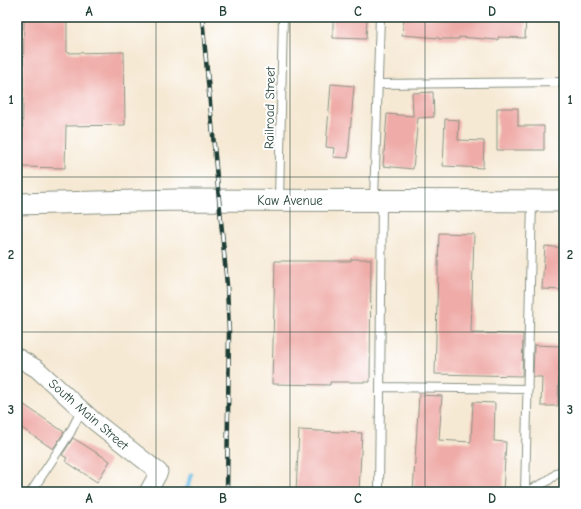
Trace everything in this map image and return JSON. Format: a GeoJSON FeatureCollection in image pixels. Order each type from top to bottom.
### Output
{"type":"FeatureCollection","features":[{"type":"Feature","properties":{"kind":"street","name":"Kaw Avenue"},"geometry":{"type":"LineString","coordinates":[[17,204],[177,200],[564,201]]}},
{"type":"Feature","properties":{"kind":"street","name":"South Main Street"},"geometry":{"type":"LineString","coordinates":[[17,357],[38,370],[94,421],[159,472],[148,492]]}},
{"type":"Feature","properties":{"kind":"lane","name":"Railroad Street"},"geometry":{"type":"LineString","coordinates":[[279,200],[283,17]]}},
{"type":"Feature","properties":{"kind":"lane"},"geometry":{"type":"LineString","coordinates":[[379,492],[380,387],[378,84],[380,17]]}},
{"type":"Feature","properties":{"kind":"lane"},"geometry":{"type":"LineString","coordinates":[[378,84],[564,82]]}},
{"type":"Feature","properties":{"kind":"lane"},"geometry":{"type":"LineString","coordinates":[[532,201],[525,492],[546,482],[564,468]]}},
{"type":"Feature","properties":{"kind":"lane"},"geometry":{"type":"LineString","coordinates":[[380,387],[528,389]]}},
{"type":"Feature","properties":{"kind":"lane"},"geometry":{"type":"LineString","coordinates":[[31,492],[70,433],[82,409]]}},
{"type":"Feature","properties":{"kind":"building"},"geometry":{"type":"Polygon","coordinates":[[[24,17],[67,17],[67,53],[124,52],[125,125],[66,126],[65,168],[22,167],[24,17]]]}},
{"type":"Feature","properties":{"kind":"building"},"geometry":{"type":"Polygon","coordinates":[[[333,17],[367,17],[366,39],[333,38],[333,17]]]}},
{"type":"Feature","properties":{"kind":"building"},"geometry":{"type":"Polygon","coordinates":[[[404,17],[439,19],[439,17],[526,17],[525,38],[498,37],[498,40],[459,37],[459,39],[439,39],[402,35],[404,17]]]}},
{"type":"Feature","properties":{"kind":"building"},"geometry":{"type":"Polygon","coordinates":[[[331,84],[354,86],[348,158],[333,157],[334,148],[326,147],[331,84]]]}},
{"type":"Feature","properties":{"kind":"building"},"geometry":{"type":"Polygon","coordinates":[[[433,92],[434,117],[418,118],[413,169],[383,166],[387,114],[413,116],[412,93],[433,92]]]}},
{"type":"Feature","properties":{"kind":"building"},"geometry":{"type":"Polygon","coordinates":[[[497,108],[518,108],[518,126],[544,126],[544,150],[497,150],[497,108]]]}},
{"type":"Feature","properties":{"kind":"building"},"geometry":{"type":"Polygon","coordinates":[[[445,119],[459,120],[458,140],[484,141],[483,168],[443,166],[445,119]]]}},
{"type":"Feature","properties":{"kind":"building"},"geometry":{"type":"Polygon","coordinates":[[[439,233],[474,234],[471,333],[523,334],[522,376],[435,374],[439,233]]]}},
{"type":"Feature","properties":{"kind":"building"},"geometry":{"type":"Polygon","coordinates":[[[545,246],[564,248],[563,290],[542,289],[545,246]]]}},
{"type":"Feature","properties":{"kind":"building"},"geometry":{"type":"Polygon","coordinates":[[[351,259],[371,259],[370,382],[330,382],[330,385],[272,384],[275,261],[351,261],[351,259]]]}},
{"type":"Feature","properties":{"kind":"building"},"geometry":{"type":"Polygon","coordinates":[[[534,345],[560,346],[558,406],[541,406],[542,377],[533,377],[534,345]]]}},
{"type":"Feature","properties":{"kind":"building"},"geometry":{"type":"Polygon","coordinates":[[[419,395],[442,396],[439,440],[471,442],[473,402],[495,403],[494,441],[506,442],[503,492],[413,492],[419,395]]]}},
{"type":"Feature","properties":{"kind":"building"},"geometry":{"type":"Polygon","coordinates":[[[17,400],[64,432],[53,449],[17,425],[17,400]]]}},
{"type":"Feature","properties":{"kind":"building"},"geometry":{"type":"Polygon","coordinates":[[[299,430],[362,433],[359,492],[296,492],[299,430]]]}},
{"type":"Feature","properties":{"kind":"building"},"geometry":{"type":"Polygon","coordinates":[[[73,438],[110,461],[97,482],[65,461],[67,458],[62,455],[73,438]]]}},
{"type":"Feature","properties":{"kind":"waterway"},"geometry":{"type":"LineString","coordinates":[[180,492],[188,488],[191,475]]}},
{"type":"Feature","properties":{"kind":"railway"},"geometry":{"type":"LineString","coordinates":[[202,17],[227,285],[229,332],[227,492]]}}]}
